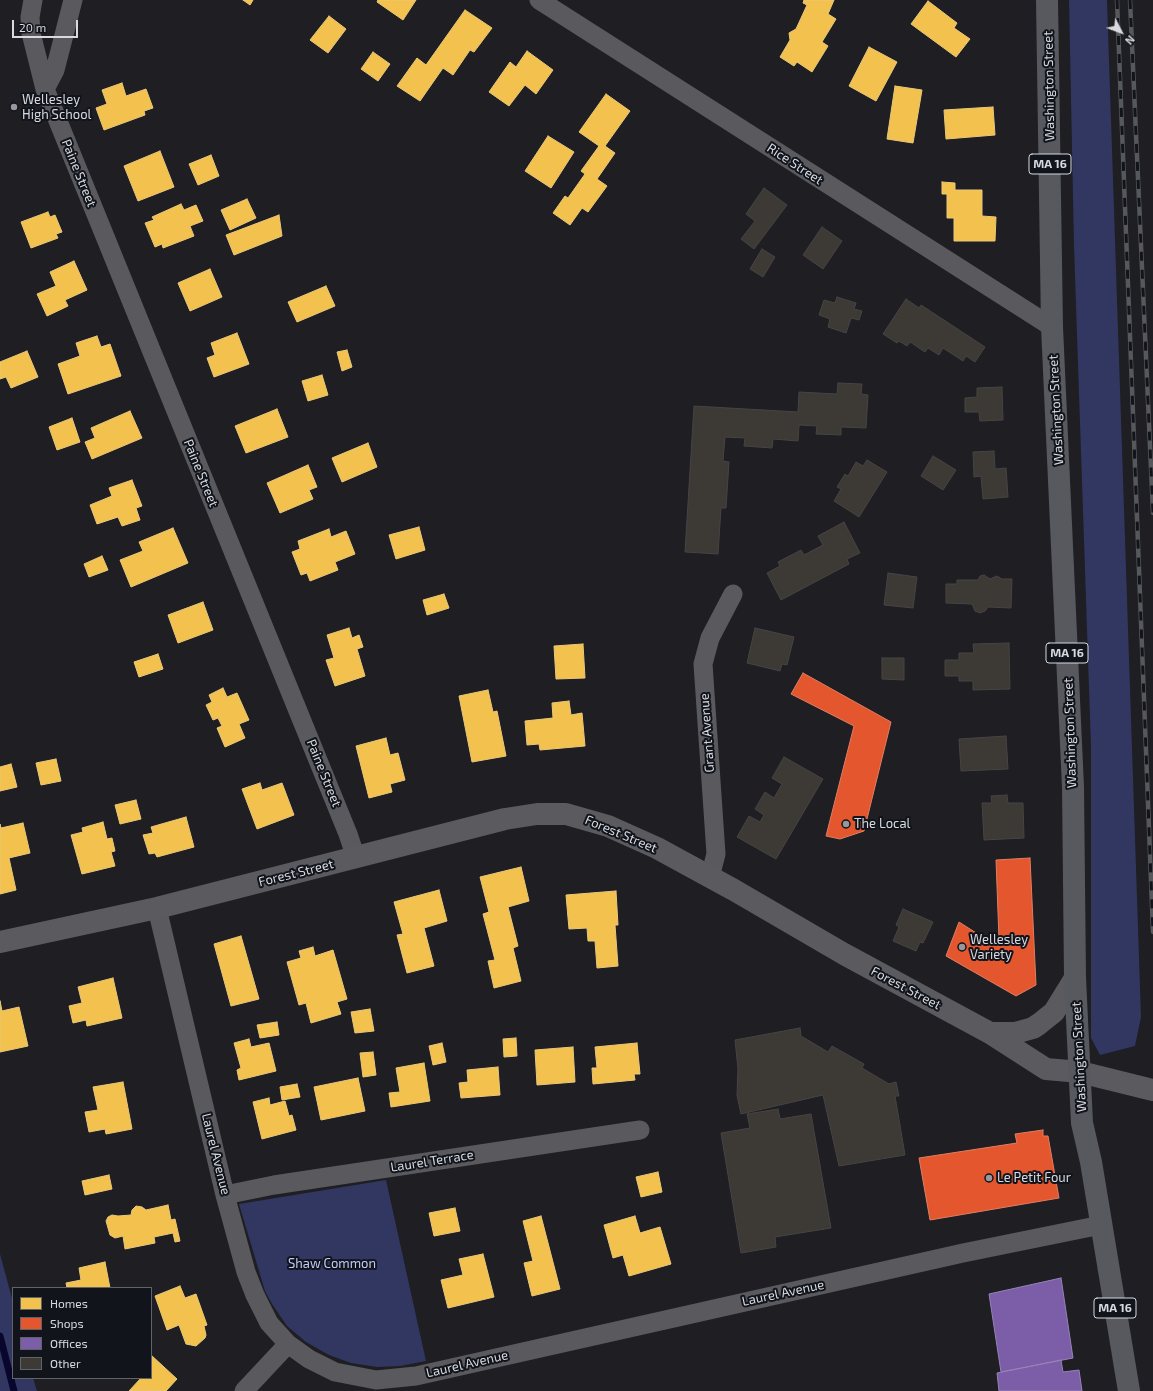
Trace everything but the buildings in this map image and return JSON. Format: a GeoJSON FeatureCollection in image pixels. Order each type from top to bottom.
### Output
{"type":"FeatureCollection","features":[{"type":"Feature","properties":{"kind":"main road","name":"Washington Street"},"geometry":{"type":"LineString","coordinates":[[1048,0],[1052,327],[1073,787],[1075,978],[1082,1123],[1092,1162],[1129,1391]]}},
{"type":"Feature","properties":{"kind":"street"},"geometry":{"type":"LineString","coordinates":[[45,88],[55,70],[73,0]]}},
{"type":"Feature","properties":{"kind":"street","name":"Rice Street"},"geometry":{"type":"LineString","coordinates":[[539,0],[1052,327]]}},
{"type":"Feature","properties":{"kind":"street","name":"Paine Street"},"geometry":{"type":"LineString","coordinates":[[32,5],[30,23],[32,42],[45,88],[348,834],[356,858]]}},
{"type":"Feature","properties":{"kind":"street","name":"Grant Avenue"},"geometry":{"type":"LineString","coordinates":[[710,877],[716,854],[703,664],[710,638],[733,594]]}},
{"type":"Feature","properties":{"kind":"street","name":"Forest Street"},"geometry":{"type":"LineString","coordinates":[[0,942],[157,908],[505,819],[552,813],[581,817],[608,826],[657,848],[844,954],[990,1033],[1046,1069],[1080,1072],[1153,1090]]}},
{"type":"Feature","properties":{"kind":"street","name":"Laurel Avenue"},"geometry":{"type":"LineString","coordinates":[[157,908],[225,1195],[246,1272],[254,1295],[269,1323],[288,1344],[323,1366],[347,1376],[376,1380],[401,1379],[963,1253],[1101,1225]]}},
{"type":"Feature","properties":{"kind":"street"},"geometry":{"type":"LineString","coordinates":[[990,1033],[1015,1033],[1033,1028],[1054,1012],[1075,978]]}},
{"type":"Feature","properties":{"kind":"street","name":"Laurel Terrace"},"geometry":{"type":"LineString","coordinates":[[225,1195],[274,1185],[640,1130]]}},
{"type":"Feature","properties":{"kind":"street"},"geometry":{"type":"LineString","coordinates":[[244,1391],[288,1344]]}},
{"type":"Feature","properties":{"kind":"green space"},"geometry":{"type":"Polygon","coordinates":[[[1069,0],[1107,0],[1141,1017],[1135,1046],[1100,1055],[1091,1038],[1091,747],[1074,246],[1069,0]]]}},
{"type":"Feature","properties":{"kind":"green space","name":"Shaw Common"},"geometry":{"type":"Polygon","coordinates":[[[386,1180],[426,1361],[400,1366],[377,1367],[351,1363],[329,1355],[306,1342],[287,1326],[265,1291],[239,1204],[386,1180]]]}},
{"type":"Feature","properties":{"kind":"green space"},"geometry":{"type":"Polygon","coordinates":[[[0,1254],[12,1298],[12,1379],[33,1379],[37,1391],[0,1391],[0,1254]]]}},
{"type":"Feature","properties":{"kind":"waterway"},"geometry":{"type":"LineString","coordinates":[[0,1336],[14,1391]]}},
{"type":"Feature","properties":{"kind":"railway"},"geometry":{"type":"LineString","coordinates":[[1117,0],[1153,932]]}},
{"type":"Feature","properties":{"kind":"railway"},"geometry":{"type":"LineString","coordinates":[[1130,0],[1153,513]]}},
{"type":"Feature","properties":{"kind":"place","name":"Wellesley High School"},"geometry":{"type":"Point","coordinates":[14,107]}},
{"type":"Feature","properties":{"kind":"place","name":"The Local"},"geometry":{"type":"Point","coordinates":[846,824]}},
{"type":"Feature","properties":{"kind":"place","name":"Wellesley Variety"},"geometry":{"type":"Point","coordinates":[962,947]}},
{"type":"Feature","properties":{"kind":"place","name":"Le Petit Four"},"geometry":{"type":"Point","coordinates":[989,1178]}}]}
